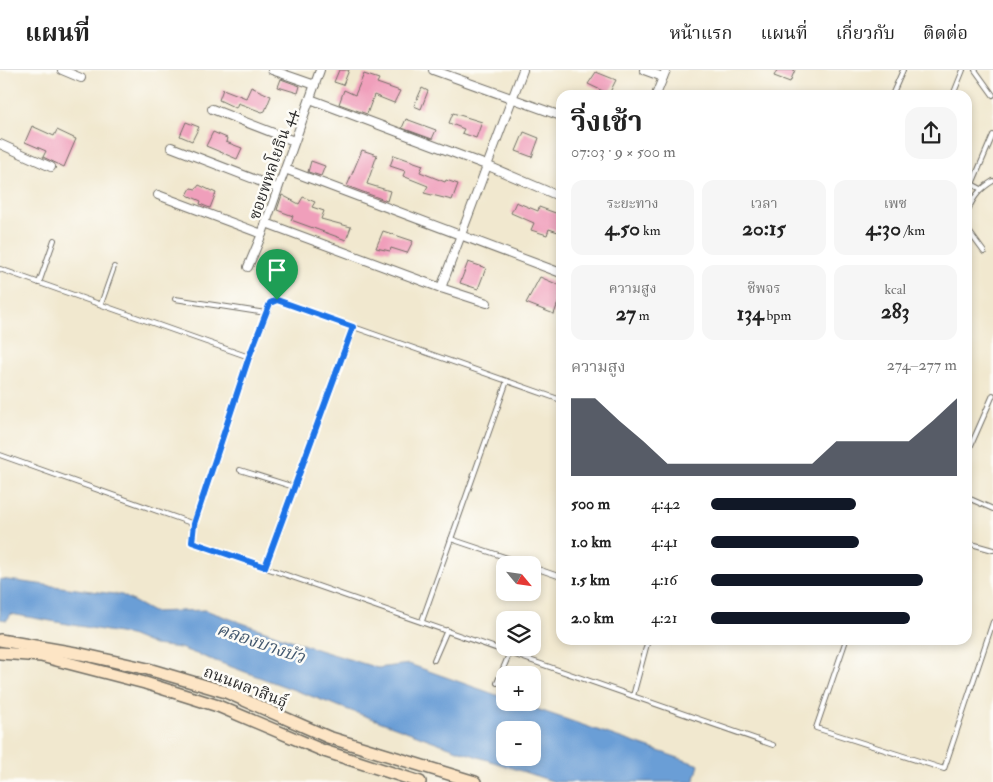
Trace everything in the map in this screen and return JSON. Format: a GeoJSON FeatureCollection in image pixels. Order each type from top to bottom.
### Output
{"type":"FeatureCollection","features":[{"type":"Feature","properties":{"kind":"main road","name":"ถนนผลาสินธุ์"},"geometry":{"type":"LineString","coordinates":[[0,640],[81,654],[148,669],[226,692],[328,737],[475,782]]}},
{"type":"Feature","properties":{"kind":"main road","name":"ถนนผลาสินธุ์"},"geometry":{"type":"LineString","coordinates":[[0,653],[41,656],[154,686],[218,706],[396,779],[420,782]]}},
{"type":"Feature","properties":{"kind":"main road"},"geometry":{"type":"LineString","coordinates":[[396,779],[402,759]]}},
{"type":"Feature","properties":{"kind":"street"},"geometry":{"type":"LineString","coordinates":[[62,70],[81,78]]}},
{"type":"Feature","properties":{"kind":"street"},"geometry":{"type":"LineString","coordinates":[[272,70],[314,85]]}},
{"type":"Feature","properties":{"kind":"street","name":"ซอยพหลโยธิน 44"},"geometry":{"type":"LineString","coordinates":[[248,267],[262,234],[320,70]]}},
{"type":"Feature","properties":{"kind":"street"},"geometry":{"type":"LineString","coordinates":[[432,70],[556,114]]}},
{"type":"Feature","properties":{"kind":"street"},"geometry":{"type":"LineString","coordinates":[[441,288],[523,70]]}},
{"type":"Feature","properties":{"kind":"street"},"geometry":{"type":"LineString","coordinates":[[644,70],[664,73],[658,90]]}},
{"type":"Feature","properties":{"kind":"street"},"geometry":{"type":"LineString","coordinates":[[310,99],[486,165],[556,194]]}},
{"type":"Feature","properties":{"kind":"street"},"geometry":{"type":"LineString","coordinates":[[212,109],[294,141]]}},
{"type":"Feature","properties":{"kind":"street"},"geometry":{"type":"LineString","coordinates":[[0,144],[50,167]]}},
{"type":"Feature","properties":{"kind":"street"},"geometry":{"type":"LineString","coordinates":[[172,147],[277,188]]}},
{"type":"Feature","properties":{"kind":"street"},"geometry":{"type":"LineString","coordinates":[[285,169],[556,271]]}},
{"type":"Feature","properties":{"kind":"street"},"geometry":{"type":"LineString","coordinates":[[158,195],[262,234]]}},
{"type":"Feature","properties":{"kind":"street"},"geometry":{"type":"LineString","coordinates":[[266,223],[441,288],[487,303]]}},
{"type":"Feature","properties":{"kind":"lane"},"geometry":{"type":"LineString","coordinates":[[894,90],[903,70]]}},
{"type":"Feature","properties":{"kind":"lane"},"geometry":{"type":"LineString","coordinates":[[955,90],[963,70]]}},
{"type":"Feature","properties":{"kind":"lane"},"geometry":{"type":"LineString","coordinates":[[975,70],[993,95]]}},
{"type":"Feature","properties":{"kind":"lane"},"geometry":{"type":"LineString","coordinates":[[972,179],[993,135]]}},
{"type":"Feature","properties":{"kind":"lane"},"geometry":{"type":"LineString","coordinates":[[972,201],[981,189],[993,181]]}},
{"type":"Feature","properties":{"kind":"lane"},"geometry":{"type":"LineString","coordinates":[[972,184],[981,189]]}},
{"type":"Feature","properties":{"kind":"lane"},"geometry":{"type":"LineString","coordinates":[[972,236],[984,252]]}},
{"type":"Feature","properties":{"kind":"lane"},"geometry":{"type":"LineString","coordinates":[[39,283],[54,240]]}},
{"type":"Feature","properties":{"kind":"lane"},"geometry":{"type":"LineString","coordinates":[[101,304],[114,267]]}},
{"type":"Feature","properties":{"kind":"lane"},"geometry":{"type":"LineString","coordinates":[[0,269],[249,357]]}},
{"type":"Feature","properties":{"kind":"lane"},"geometry":{"type":"LineString","coordinates":[[175,299],[266,313]]}},
{"type":"Feature","properties":{"kind":"lane"},"geometry":{"type":"LineString","coordinates":[[496,647],[192,542],[194,524],[249,357],[270,303],[277,300],[556,398]]}},
{"type":"Feature","properties":{"kind":"lane"},"geometry":{"type":"LineString","coordinates":[[265,567],[353,327]]}},
{"type":"Feature","properties":{"kind":"lane"},"geometry":{"type":"LineString","coordinates":[[422,621],[507,381]]}},
{"type":"Feature","properties":{"kind":"lane"},"geometry":{"type":"LineString","coordinates":[[972,443],[993,396]]}},
{"type":"Feature","properties":{"kind":"lane"},"geometry":{"type":"LineString","coordinates":[[0,455],[194,524]]}},
{"type":"Feature","properties":{"kind":"lane"},"geometry":{"type":"LineString","coordinates":[[240,470],[294,487]]}},
{"type":"Feature","properties":{"kind":"lane"},"geometry":{"type":"LineString","coordinates":[[972,500],[993,509]]}},
{"type":"Feature","properties":{"kind":"lane"},"geometry":{"type":"LineString","coordinates":[[451,539],[501,556]]}},
{"type":"Feature","properties":{"kind":"lane"},"geometry":{"type":"LineString","coordinates":[[972,543],[993,550]]}},
{"type":"Feature","properties":{"kind":"lane"},"geometry":{"type":"LineString","coordinates":[[541,570],[556,575]]}},
{"type":"Feature","properties":{"kind":"lane"},"geometry":{"type":"LineString","coordinates":[[844,645],[816,728],[944,769],[993,622]]}},
{"type":"Feature","properties":{"kind":"lane"},"geometry":{"type":"LineString","coordinates":[[434,660],[447,630]]}},
{"type":"Feature","properties":{"kind":"lane"},"geometry":{"type":"LineString","coordinates":[[633,696],[647,645]]}},
{"type":"Feature","properties":{"kind":"lane"},"geometry":{"type":"LineString","coordinates":[[521,656],[772,744]]}},
{"type":"Feature","properties":{"kind":"water","name":"คลองบางบัว"},"geometry":{"type":"Polygon","coordinates":[[[0,579],[122,595],[153,612],[205,610],[319,650],[378,668],[409,664],[496,695],[496,711],[541,711],[699,765],[694,782],[555,782],[506,766],[541,766],[541,721],[496,721],[496,763],[180,648],[154,645],[130,635],[11,614],[7,620],[0,619],[0,579]]]}},
{"type":"Feature","properties":{"kind":"building"},"geometry":{"type":"Polygon","coordinates":[[[339,70],[349,70],[343,85],[334,82],[339,70]]]}},
{"type":"Feature","properties":{"kind":"building"},"geometry":{"type":"Polygon","coordinates":[[[777,70],[795,70],[790,82],[774,76],[777,70]]]}},
{"type":"Feature","properties":{"kind":"building"},"geometry":{"type":"Polygon","coordinates":[[[596,72],[616,80],[611,90],[601,90],[588,84],[596,72]]]}},
{"type":"Feature","properties":{"kind":"building"},"geometry":{"type":"Polygon","coordinates":[[[364,74],[379,79],[377,83],[400,91],[394,103],[374,95],[367,114],[339,104],[344,90],[355,95],[364,74]]]}},
{"type":"Feature","properties":{"kind":"building"},"geometry":{"type":"Polygon","coordinates":[[[281,79],[300,86],[298,93],[278,87],[281,79]]]}},
{"type":"Feature","properties":{"kind":"building"},"geometry":{"type":"Polygon","coordinates":[[[251,87],[271,96],[265,111],[262,112],[238,103],[236,108],[219,100],[223,89],[246,98],[251,87]]]}},
{"type":"Feature","properties":{"kind":"building"},"geometry":{"type":"Polygon","coordinates":[[[422,88],[428,91],[421,109],[414,106],[422,88]]]}},
{"type":"Feature","properties":{"kind":"building"},"geometry":{"type":"Polygon","coordinates":[[[453,113],[482,122],[476,138],[462,133],[464,129],[449,123],[453,113]]]}},
{"type":"Feature","properties":{"kind":"building"},"geometry":{"type":"Polygon","coordinates":[[[406,119],[436,130],[432,139],[402,128],[406,119]]]}},
{"type":"Feature","properties":{"kind":"building"},"geometry":{"type":"Polygon","coordinates":[[[186,122],[199,127],[192,141],[180,136],[186,122]]]}},
{"type":"Feature","properties":{"kind":"building"},"geometry":{"type":"Polygon","coordinates":[[[32,126],[54,136],[57,130],[76,139],[64,167],[43,157],[46,151],[25,142],[32,126]]]}},
{"type":"Feature","properties":{"kind":"building"},"geometry":{"type":"Polygon","coordinates":[[[213,132],[227,138],[226,142],[242,148],[237,159],[206,146],[213,132]]]}},
{"type":"Feature","properties":{"kind":"building"},"geometry":{"type":"Polygon","coordinates":[[[524,132],[539,138],[532,157],[516,151],[524,132]]]}},
{"type":"Feature","properties":{"kind":"building"},"geometry":{"type":"Polygon","coordinates":[[[362,150],[377,155],[367,184],[390,191],[387,201],[347,186],[362,150]]]}},
{"type":"Feature","properties":{"kind":"building"},"geometry":{"type":"Polygon","coordinates":[[[394,155],[423,165],[420,172],[445,182],[446,180],[458,184],[452,200],[424,193],[428,186],[403,176],[405,171],[390,166],[394,155]]]}},
{"type":"Feature","properties":{"kind":"building"},"geometry":{"type":"Polygon","coordinates":[[[311,161],[325,166],[321,176],[308,172],[311,161]]]}},
{"type":"Feature","properties":{"kind":"building"},"geometry":{"type":"Polygon","coordinates":[[[199,185],[216,193],[210,208],[200,204],[201,201],[187,195],[191,188],[196,189],[199,185]]]}},
{"type":"Feature","properties":{"kind":"building"},"geometry":{"type":"Polygon","coordinates":[[[282,195],[299,204],[303,197],[315,202],[312,207],[324,211],[321,219],[351,227],[346,240],[291,220],[293,216],[277,210],[282,195]]]}},
{"type":"Feature","properties":{"kind":"building"},"geometry":{"type":"Polygon","coordinates":[[[516,202],[538,211],[539,207],[556,213],[556,231],[549,229],[547,235],[531,230],[534,223],[511,213],[516,202]]]}},
{"type":"Feature","properties":{"kind":"building"},"geometry":{"type":"Polygon","coordinates":[[[383,231],[413,241],[407,253],[391,248],[390,251],[376,248],[383,231]]]}},
{"type":"Feature","properties":{"kind":"building"},"geometry":{"type":"Polygon","coordinates":[[[277,251],[287,255],[283,267],[271,265],[277,251]]]}},
{"type":"Feature","properties":{"kind":"building"},"geometry":{"type":"Polygon","coordinates":[[[468,262],[486,268],[478,289],[460,283],[468,262]]]}},
{"type":"Feature","properties":{"kind":"building"},"geometry":{"type":"Polygon","coordinates":[[[540,277],[556,284],[556,309],[554,314],[526,303],[540,277]]]}},
{"type":"Feature","properties":{"kind":"route"},"geometry":{"type":"LineString","coordinates":[[277,300],[353,327],[265,567],[192,542],[194,524],[249,357],[270,303],[277,300]]}}]}
